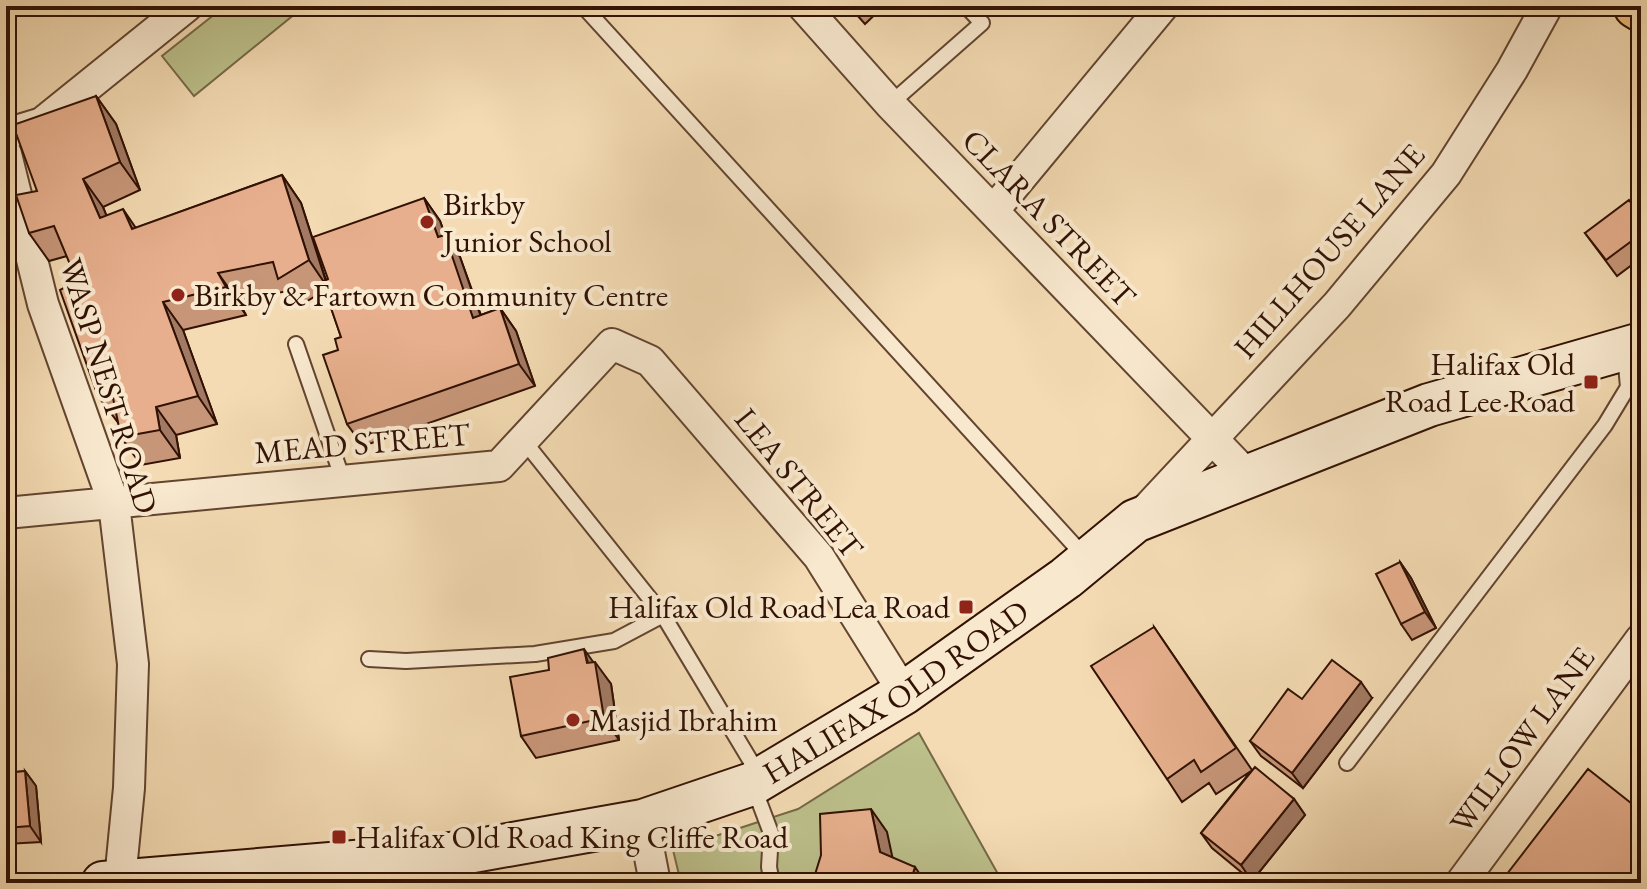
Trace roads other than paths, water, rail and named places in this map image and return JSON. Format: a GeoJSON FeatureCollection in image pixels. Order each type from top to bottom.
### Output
{"type":"FeatureCollection","features":[{"type":"Feature","properties":{"kind":"street"},"geometry":{"type":"LineString","coordinates":[[6,134],[42,123],[187,6]]}},
{"type":"Feature","properties":{"kind":"street","name":"CLARA STREET"},"geometry":{"type":"LineString","coordinates":[[803,6],[890,104],[1248,476]]}},
{"type":"Feature","properties":{"kind":"street"},"geometry":{"type":"LineString","coordinates":[[993,211],[1162,6]]}},
{"type":"Feature","properties":{"kind":"street","name":"HILLHOUSE LANE"},"geometry":{"type":"LineString","coordinates":[[1135,521],[1337,305],[1446,174],[1512,70],[1547,6]]}},
{"type":"Feature","properties":{"kind":"street","name":"WASP NEST ROAD"},"geometry":{"type":"LineString","coordinates":[[6,154],[43,304],[114,504],[133,664],[129,788],[112,882]]}},
{"type":"Feature","properties":{"kind":"street","name":"MEAD STREET"},"geometry":{"type":"LineString","coordinates":[[6,513],[499,466],[612,344]]}},
{"type":"Feature","properties":{"kind":"street","name":"LEA STREET"},"geometry":{"type":"LineString","coordinates":[[612,344],[650,361],[819,557],[915,685]]}},
{"type":"Feature","properties":{"kind":"street","name":"HALIFAX OLD ROAD"},"geometry":{"type":"LineString","coordinates":[[112,882],[290,875],[462,853],[643,821],[757,781],[915,685],[1016,614],[1135,521],[1429,405],[1633,347]]}},
{"type":"Feature","properties":{"kind":"street","name":"WILLOW LANE"},"geometry":{"type":"LineString","coordinates":[[1461,883],[1641,639]]}},
{"type":"Feature","properties":{"kind":"street"},"geometry":{"type":"LineString","coordinates":[[643,821],[655,883]]}},
{"type":"Feature","properties":{"kind":"lane"},"geometry":{"type":"LineString","coordinates":[[583,6],[1088,560]]}},
{"type":"Feature","properties":{"kind":"lane"},"geometry":{"type":"LineString","coordinates":[[890,104],[982,23],[966,6]]}},
{"type":"Feature","properties":{"kind":"lane"},"geometry":{"type":"LineString","coordinates":[[296,344],[343,480]]}},
{"type":"Feature","properties":{"kind":"lane"},"geometry":{"type":"LineString","coordinates":[[1347,763],[1605,425],[1628,387],[1633,347]]}},
{"type":"Feature","properties":{"kind":"lane"},"geometry":{"type":"LineString","coordinates":[[524,441],[663,615],[757,781],[771,833],[769,867],[772,883]]}},
{"type":"Feature","properties":{"kind":"lane"},"geometry":{"type":"LineString","coordinates":[[369,659],[406,661],[535,654],[614,641],[663,615]]}},
{"type":"Feature","properties":{"kind":"place","name":"Birkby Junior School"},"geometry":{"type":"Point","coordinates":[427,222]}},
{"type":"Feature","properties":{"kind":"place","name":"Birkby & Fartown Community Centre"},"geometry":{"type":"Point","coordinates":[178,295]}},
{"type":"Feature","properties":{"kind":"place","name":"Halifax Old Road Lee Road"},"geometry":{"type":"Point","coordinates":[1591,382]}},
{"type":"Feature","properties":{"kind":"place","name":"Halifax Old Road Lea Road"},"geometry":{"type":"Point","coordinates":[966,607]}},
{"type":"Feature","properties":{"kind":"place","name":"Masjid Ibrahim"},"geometry":{"type":"Point","coordinates":[573,720]}},
{"type":"Feature","properties":{"kind":"place","name":"Halifax Old Road King Cliffe Road"},"geometry":{"type":"Point","coordinates":[339,837]}}]}
